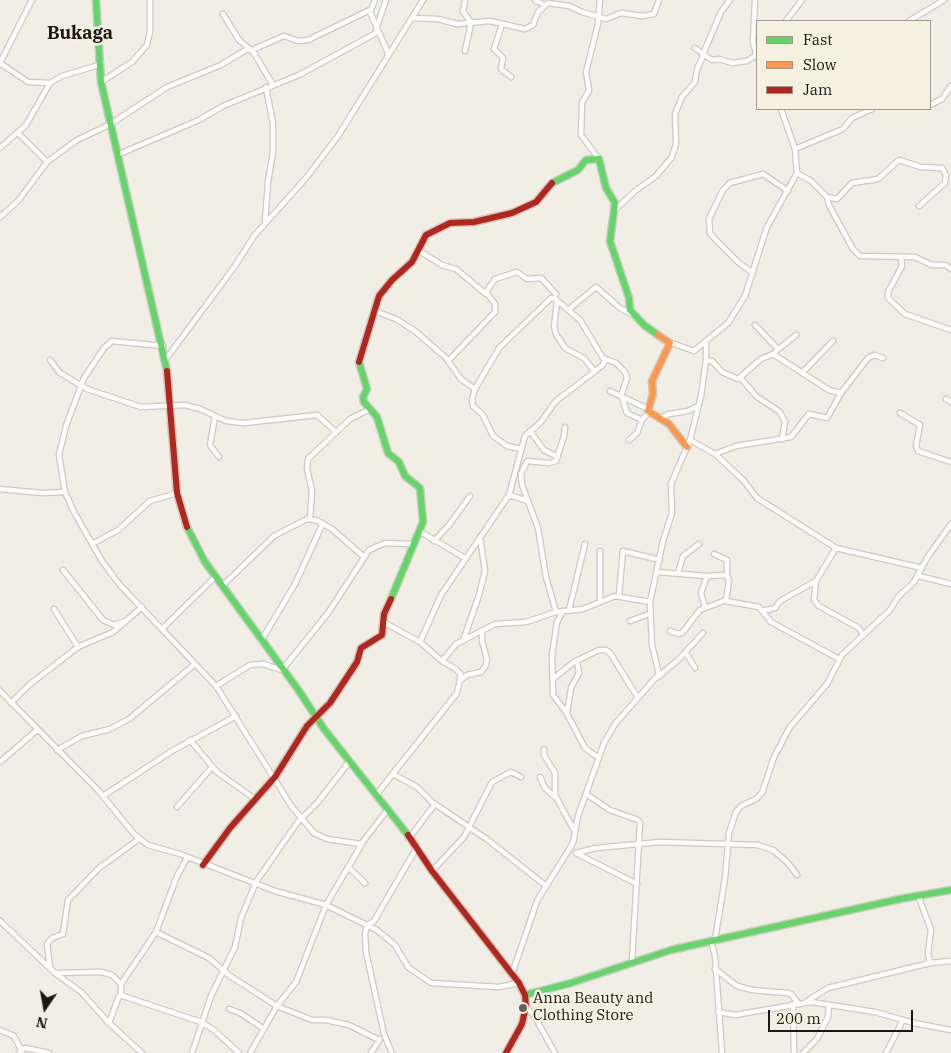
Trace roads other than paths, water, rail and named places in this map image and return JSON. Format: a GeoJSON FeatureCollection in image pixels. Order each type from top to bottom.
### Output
{"type":"FeatureCollection","features":[{"type":"Feature","properties":{"kind":"street"},"geometry":{"type":"LineString","coordinates":[[32,0],[0,63],[28,82],[50,83],[62,76],[99,65]]}},
{"type":"Feature","properties":{"kind":"street"},"geometry":{"type":"LineString","coordinates":[[96,0],[101,82],[166,359],[177,493],[192,541],[261,641],[349,762],[410,837],[432,871],[526,994],[526,1006],[522,1024],[506,1053]]}},
{"type":"Feature","properties":{"kind":"street"},"geometry":{"type":"LineString","coordinates":[[101,82],[132,62],[148,45],[150,0]]}},
{"type":"Feature","properties":{"kind":"street"},"geometry":{"type":"LineString","coordinates":[[0,217],[18,201],[47,162],[77,140],[110,125],[166,86],[221,65],[251,49],[284,36],[298,40],[308,40],[370,10],[375,0]]}},
{"type":"Feature","properties":{"kind":"street"},"geometry":{"type":"LineString","coordinates":[[117,155],[272,85],[299,75],[377,31],[386,0]]}},
{"type":"Feature","properties":{"kind":"street"},"geometry":{"type":"LineString","coordinates":[[166,359],[265,223],[306,178],[334,142],[388,53],[423,0]]}},
{"type":"Feature","properties":{"kind":"street"},"geometry":{"type":"LineString","coordinates":[[465,0],[463,11],[471,23],[465,51]]}},
{"type":"Feature","properties":{"kind":"street"},"geometry":{"type":"LineString","coordinates":[[535,0],[544,5],[561,4],[606,18],[621,13],[645,16],[654,14],[659,0]]}},
{"type":"Feature","properties":{"kind":"street"},"geometry":{"type":"LineString","coordinates":[[600,0],[599,17],[586,72],[589,91],[582,102],[581,135],[599,159],[606,188],[615,203],[610,229],[610,241],[629,298],[631,314]]}},
{"type":"Feature","properties":{"kind":"street"},"geometry":{"type":"LineString","coordinates":[[615,210],[634,191],[656,176],[672,157],[676,144],[675,114],[682,98],[695,82],[696,71],[721,12],[730,0]]}},
{"type":"Feature","properties":{"kind":"street"},"geometry":{"type":"LineString","coordinates":[[695,48],[701,50],[712,60],[719,59],[732,63],[747,61],[756,53],[755,0]]}},
{"type":"Feature","properties":{"kind":"street"},"geometry":{"type":"LineString","coordinates":[[787,20],[802,0]]}},
{"type":"Feature","properties":{"kind":"street"},"geometry":{"type":"LineString","coordinates":[[911,20],[944,0]]}},
{"type":"Feature","properties":{"kind":"street"},"geometry":{"type":"LineString","coordinates":[[412,18],[438,19],[457,24],[490,21],[516,28],[530,27],[535,24],[538,12],[544,5]]}},
{"type":"Feature","properties":{"kind":"street"},"geometry":{"type":"LineString","coordinates":[[370,10],[377,31],[388,53]]}},
{"type":"Feature","properties":{"kind":"street"},"geometry":{"type":"LineString","coordinates":[[223,14],[239,40],[251,49],[272,85]]}},
{"type":"Feature","properties":{"kind":"street"},"geometry":{"type":"LineString","coordinates":[[502,24],[494,47],[503,58],[501,69],[510,77]]}},
{"type":"Feature","properties":{"kind":"street"},"geometry":{"type":"LineString","coordinates":[[0,148],[18,134],[34,115],[50,83]]}},
{"type":"Feature","properties":{"kind":"street"},"geometry":{"type":"LineString","coordinates":[[931,104],[942,99],[951,86]]}},
{"type":"Feature","properties":{"kind":"street"},"geometry":{"type":"LineString","coordinates":[[265,223],[268,182],[273,156],[273,124],[266,88]]}},
{"type":"Feature","properties":{"kind":"street"},"geometry":{"type":"LineString","coordinates":[[568,310],[596,287],[620,308],[631,314],[653,332],[669,342],[694,351],[732,318],[747,290],[767,227],[797,173],[794,149],[781,110]]}},
{"type":"Feature","properties":{"kind":"street"},"geometry":{"type":"LineString","coordinates":[[856,110],[858,115]]}},
{"type":"Feature","properties":{"kind":"street"},"geometry":{"type":"LineString","coordinates":[[794,149],[843,129],[848,120],[870,110]]}},
{"type":"Feature","properties":{"kind":"street"},"geometry":{"type":"LineString","coordinates":[[18,134],[47,162]]}},
{"type":"Feature","properties":{"kind":"street"},"geometry":{"type":"LineString","coordinates":[[203,864],[275,777],[302,734],[330,703],[359,660],[361,648],[382,634],[384,614],[424,516],[420,488],[405,476],[399,462],[388,453],[380,421],[363,400],[367,389],[359,362],[384,289],[412,262],[426,235],[450,223],[502,216],[532,204],[554,181],[578,170],[586,160],[599,159]]}},
{"type":"Feature","properties":{"kind":"street"},"geometry":{"type":"LineString","coordinates":[[827,197],[838,198],[854,182],[878,179],[899,160],[921,167],[942,168],[946,175],[946,183],[919,206]]}},
{"type":"Feature","properties":{"kind":"street"},"geometry":{"type":"LineString","coordinates":[[797,173],[811,181],[827,197],[829,205],[857,254],[901,258],[914,257],[932,265],[944,265],[951,270]]}},
{"type":"Feature","properties":{"kind":"street"},"geometry":{"type":"LineString","coordinates":[[753,272],[738,262],[710,233],[709,219],[730,182],[763,174],[788,191]]}},
{"type":"Feature","properties":{"kind":"street"},"geometry":{"type":"LineString","coordinates":[[418,250],[442,265],[456,269],[496,304],[495,312],[448,361]]}},
{"type":"Feature","properties":{"kind":"street"},"geometry":{"type":"LineString","coordinates":[[901,258],[902,266],[889,289],[888,298],[911,317],[951,330]]}},
{"type":"Feature","properties":{"kind":"street"},"geometry":{"type":"LineString","coordinates":[[487,295],[486,289],[494,279],[515,272],[526,279],[541,278],[556,294]]}},
{"type":"Feature","properties":{"kind":"street"},"geometry":{"type":"LineString","coordinates":[[521,449],[507,446],[493,436],[483,415],[472,403],[475,389],[508,338],[549,300],[554,298],[580,320],[605,360],[616,363],[625,372],[626,378],[622,397],[627,413],[642,420]]}},
{"type":"Feature","properties":{"kind":"street"},"geometry":{"type":"LineString","coordinates":[[556,300],[557,313],[554,327],[556,334],[565,348],[586,360],[594,371]]}},
{"type":"Feature","properties":{"kind":"street"},"geometry":{"type":"LineString","coordinates":[[375,311],[404,323],[448,361],[460,379],[475,389]]}},
{"type":"Feature","properties":{"kind":"street"},"geometry":{"type":"LineString","coordinates":[[755,325],[778,349]]}},
{"type":"Feature","properties":{"kind":"street"},"geometry":{"type":"LineString","coordinates":[[706,360],[712,361],[727,375],[735,378],[740,377],[761,359],[774,354],[796,335]]}},
{"type":"Feature","properties":{"kind":"street"},"geometry":{"type":"LineString","coordinates":[[163,346],[116,341],[108,343],[80,386],[60,448],[59,462],[65,492],[92,544],[120,585],[216,686],[275,777],[292,807],[314,832],[324,838],[356,844],[364,842]]}},
{"type":"Feature","properties":{"kind":"street"},"geometry":{"type":"LineString","coordinates":[[658,677],[659,669],[653,654],[649,614],[650,602],[672,513],[671,484],[690,440],[698,406],[706,360],[706,341]]}},
{"type":"Feature","properties":{"kind":"street"},"geometry":{"type":"LineString","coordinates":[[629,440],[637,433],[648,410],[652,394],[651,385],[669,350],[669,342]]}},
{"type":"Feature","properties":{"kind":"street"},"geometry":{"type":"LineString","coordinates":[[803,372],[833,342]]}},
{"type":"Feature","properties":{"kind":"street"},"geometry":{"type":"LineString","coordinates":[[774,354],[829,390],[841,393]]}},
{"type":"Feature","properties":{"kind":"street"},"geometry":{"type":"LineString","coordinates":[[715,454],[736,446],[782,439],[796,433],[809,414],[827,418],[841,393],[868,358],[874,355],[883,358]]}},
{"type":"Feature","properties":{"kind":"street"},"geometry":{"type":"LineString","coordinates":[[50,360],[60,373],[80,386],[141,407],[196,407],[226,422],[244,423],[317,415],[336,432]]}},
{"type":"Feature","properties":{"kind":"street"},"geometry":{"type":"LineString","coordinates":[[420,642],[436,604],[465,558],[509,495],[525,436],[540,423],[556,401],[603,365],[605,360]]}},
{"type":"Feature","properties":{"kind":"street"},"geometry":{"type":"LineString","coordinates":[[740,377],[756,396],[768,402],[780,412],[785,422],[782,439]]}},
{"type":"Feature","properties":{"kind":"street"},"geometry":{"type":"LineString","coordinates":[[610,391],[661,418],[669,424],[687,447]]}},
{"type":"Feature","properties":{"kind":"street"},"geometry":{"type":"LineString","coordinates":[[946,399],[951,402]]}},
{"type":"Feature","properties":{"kind":"street"},"geometry":{"type":"LineString","coordinates":[[661,418],[668,414],[688,411],[698,406]]}},
{"type":"Feature","properties":{"kind":"street"},"geometry":{"type":"LineString","coordinates":[[310,518],[312,491],[307,463],[311,454],[355,415],[370,409]]}},
{"type":"Feature","properties":{"kind":"street"},"geometry":{"type":"LineString","coordinates":[[900,413],[920,425],[916,446],[918,451],[951,462]]}},
{"type":"Feature","properties":{"kind":"street"},"geometry":{"type":"LineString","coordinates":[[215,416],[210,445],[219,457]]}},
{"type":"Feature","properties":{"kind":"street"},"geometry":{"type":"LineString","coordinates":[[556,612],[546,577],[538,528],[521,480],[524,465],[527,461],[553,463],[558,457],[565,427]]}},
{"type":"Feature","properties":{"kind":"street"},"geometry":{"type":"LineString","coordinates":[[530,431],[542,448],[558,457]]}},
{"type":"Feature","properties":{"kind":"street"},"geometry":{"type":"LineString","coordinates":[[690,440],[715,454],[738,475],[757,498],[836,548],[922,568]]}},
{"type":"Feature","properties":{"kind":"street"},"geometry":{"type":"LineString","coordinates":[[0,490],[42,493],[65,492]]}},
{"type":"Feature","properties":{"kind":"street"},"geometry":{"type":"LineString","coordinates":[[92,544],[118,530],[150,501],[177,493]]}},
{"type":"Feature","properties":{"kind":"street"},"geometry":{"type":"LineString","coordinates":[[509,495],[528,501]]}},
{"type":"Feature","properties":{"kind":"street"},"geometry":{"type":"LineString","coordinates":[[434,541],[449,525],[470,496]]}},
{"type":"Feature","properties":{"kind":"street"},"geometry":{"type":"LineString","coordinates":[[222,586],[274,536],[296,523],[310,518],[322,523],[342,536],[364,557]]}},
{"type":"Feature","properties":{"kind":"street"},"geometry":{"type":"LineString","coordinates":[[261,641],[294,584],[322,523]]}},
{"type":"Feature","properties":{"kind":"street"},"geometry":{"type":"LineString","coordinates":[[722,1053],[713,940],[725,878],[732,820],[738,808],[762,793],[774,757],[790,727],[827,684],[839,659],[890,610],[898,597],[919,576],[922,568],[951,524]]}},
{"type":"Feature","properties":{"kind":"street"},"geometry":{"type":"LineString","coordinates":[[419,531],[465,558]]}},
{"type":"Feature","properties":{"kind":"street"},"geometry":{"type":"LineString","coordinates":[[463,641],[477,604],[485,571],[480,537]]}},
{"type":"Feature","properties":{"kind":"street"},"geometry":{"type":"LineString","coordinates":[[282,670],[328,612],[369,550],[376,545],[385,543],[412,544]]}},
{"type":"Feature","properties":{"kind":"street"},"geometry":{"type":"LineString","coordinates":[[570,610],[585,544]]}},
{"type":"Feature","properties":{"kind":"street"},"geometry":{"type":"LineString","coordinates":[[678,573],[683,556],[699,544]]}},
{"type":"Feature","properties":{"kind":"street"},"geometry":{"type":"LineString","coordinates":[[836,548],[816,581],[815,603],[859,628],[864,635]]}},
{"type":"Feature","properties":{"kind":"street"},"geometry":{"type":"LineString","coordinates":[[600,551],[600,601]]}},
{"type":"Feature","properties":{"kind":"street"},"geometry":{"type":"LineString","coordinates":[[619,595],[623,551],[660,560]]}},
{"type":"Feature","properties":{"kind":"street"},"geometry":{"type":"LineString","coordinates":[[714,554],[727,560],[729,580],[726,600]]}},
{"type":"Feature","properties":{"kind":"street"},"geometry":{"type":"LineString","coordinates":[[62,570],[103,620],[114,624],[130,620]]}},
{"type":"Feature","properties":{"kind":"street"},"geometry":{"type":"LineString","coordinates":[[657,572],[707,576],[727,575]]}},
{"type":"Feature","properties":{"kind":"street"},"geometry":{"type":"LineString","coordinates":[[705,607],[701,592],[707,576]]}},
{"type":"Feature","properties":{"kind":"street"},"geometry":{"type":"LineString","coordinates":[[919,576],[951,584]]}},
{"type":"Feature","properties":{"kind":"street"},"geometry":{"type":"LineString","coordinates":[[162,628],[216,577]]}},
{"type":"Feature","properties":{"kind":"street"},"geometry":{"type":"LineString","coordinates":[[762,611],[775,608],[778,602],[816,581]]}},
{"type":"Feature","properties":{"kind":"street"},"geometry":{"type":"LineString","coordinates":[[442,661],[453,646],[495,624],[526,622],[556,612],[590,607],[600,601],[619,595],[650,602]]}},
{"type":"Feature","properties":{"kind":"street"},"geometry":{"type":"LineString","coordinates":[[670,631],[679,634],[683,632],[705,607],[726,600],[734,604],[758,607],[771,622],[790,631],[828,655],[839,659]]}},
{"type":"Feature","properties":{"kind":"street"},"geometry":{"type":"LineString","coordinates":[[11,703],[29,685],[78,647],[113,632],[130,620],[142,607]]}},
{"type":"Feature","properties":{"kind":"street"},"geometry":{"type":"LineString","coordinates":[[54,609],[78,647]]}},
{"type":"Feature","properties":{"kind":"street"},"geometry":{"type":"LineString","coordinates":[[563,611],[557,622],[553,643],[554,699],[567,713],[584,748],[599,758]]}},
{"type":"Feature","properties":{"kind":"street"},"geometry":{"type":"LineString","coordinates":[[630,621],[649,614]]}},
{"type":"Feature","properties":{"kind":"street"},"geometry":{"type":"LineString","coordinates":[[384,623],[420,642],[442,661],[458,671],[462,679]]}},
{"type":"Feature","properties":{"kind":"street"},"geometry":{"type":"LineString","coordinates":[[376,795],[450,704],[457,694],[462,679],[467,675],[481,672],[486,665],[487,659],[482,641],[482,631]]}},
{"type":"Feature","properties":{"kind":"street"},"geometry":{"type":"LineString","coordinates":[[512,974],[532,915],[546,886],[570,851],[586,794],[599,758],[615,724],[658,677],[686,653],[703,633]]}},
{"type":"Feature","properties":{"kind":"street"},"geometry":{"type":"LineString","coordinates":[[553,679],[577,661],[599,650],[606,650],[613,657],[638,698]]}},
{"type":"Feature","properties":{"kind":"street"},"geometry":{"type":"LineString","coordinates":[[686,653],[695,668]]}},
{"type":"Feature","properties":{"kind":"street"},"geometry":{"type":"LineString","coordinates":[[567,713],[571,688],[579,673],[577,661]]}},
{"type":"Feature","properties":{"kind":"street"},"geometry":{"type":"LineString","coordinates":[[58,750],[82,736],[110,729],[129,719],[195,664]]}},
{"type":"Feature","properties":{"kind":"street"},"geometry":{"type":"LineString","coordinates":[[216,686],[250,665],[263,664],[282,670]]}},
{"type":"Feature","properties":{"kind":"street"},"geometry":{"type":"LineString","coordinates":[[0,691],[103,796],[140,839],[155,848],[256,882],[275,891],[326,905],[367,925],[388,937],[408,967],[431,983],[499,987],[519,983]]}},
{"type":"Feature","properties":{"kind":"street"},"geometry":{"type":"LineString","coordinates":[[103,796],[190,740],[236,716]]}},
{"type":"Feature","properties":{"kind":"street"},"geometry":{"type":"LineString","coordinates":[[0,762],[37,730]]}},
{"type":"Feature","properties":{"kind":"street"},"geometry":{"type":"LineString","coordinates":[[190,740],[212,767],[255,799]]}},
{"type":"Feature","properties":{"kind":"street"},"geometry":{"type":"LineString","coordinates":[[544,748],[544,755],[555,773],[556,798]]}},
{"type":"Feature","properties":{"kind":"street"},"geometry":{"type":"LineString","coordinates":[[192,1053],[211,996],[225,971],[235,947],[241,918],[256,882],[267,863],[302,817],[324,795],[349,762]]}},
{"type":"Feature","properties":{"kind":"street"},"geometry":{"type":"LineString","coordinates":[[177,807],[212,767]]}},
{"type":"Feature","properties":{"kind":"street"},"geometry":{"type":"LineString","coordinates":[[432,871],[459,844],[492,782],[511,772],[521,777]]}},
{"type":"Feature","properties":{"kind":"street"},"geometry":{"type":"LineString","coordinates":[[392,774],[417,787],[434,804],[469,827],[546,886]]}},
{"type":"Feature","properties":{"kind":"street"},"geometry":{"type":"LineString","coordinates":[[540,777],[545,788],[556,798],[575,832]]}},
{"type":"Feature","properties":{"kind":"street"},"geometry":{"type":"LineString","coordinates":[[586,794],[610,810],[638,820],[640,823],[632,961]]}},
{"type":"Feature","properties":{"kind":"street"},"geometry":{"type":"LineString","coordinates":[[410,837],[434,804]]}},
{"type":"Feature","properties":{"kind":"street"},"geometry":{"type":"LineString","coordinates":[[250,1053],[278,1006],[296,982],[326,905],[364,842],[388,809]]}},
{"type":"Feature","properties":{"kind":"street"},"geometry":{"type":"LineString","coordinates":[[50,968],[47,944],[52,938],[63,934],[68,900],[99,868],[140,839]]}},
{"type":"Feature","properties":{"kind":"street"},"geometry":{"type":"LineString","coordinates":[[576,853],[596,848],[640,844],[728,843],[763,846],[773,850],[787,862],[797,876]]}},
{"type":"Feature","properties":{"kind":"street"},"geometry":{"type":"LineString","coordinates":[[367,925],[374,921],[417,847]]}},
{"type":"Feature","properties":{"kind":"street"},"geometry":{"type":"LineString","coordinates":[[570,851],[637,884]]}},
{"type":"Feature","properties":{"kind":"street"},"geometry":{"type":"LineString","coordinates":[[109,1023],[121,995],[121,984],[156,932],[177,876],[188,858]]}},
{"type":"Feature","properties":{"kind":"street"},"geometry":{"type":"LineString","coordinates":[[348,867],[365,883]]}},
{"type":"Feature","properties":{"kind":"street"},"geometry":{"type":"LineString","coordinates":[[526,994],[571,983],[632,961],[713,940],[917,895],[951,890]]}},
{"type":"Feature","properties":{"kind":"street"},"geometry":{"type":"LineString","coordinates":[[917,895],[931,930],[928,953],[930,963]]}},
{"type":"Feature","properties":{"kind":"street"},"geometry":{"type":"LineString","coordinates":[[0,921],[55,973],[82,992],[109,1023],[142,1053]]}},
{"type":"Feature","properties":{"kind":"street"},"geometry":{"type":"LineString","coordinates":[[367,925],[366,952],[384,1034],[392,1053]]}},
{"type":"Feature","properties":{"kind":"street"},"geometry":{"type":"LineString","coordinates":[[156,932],[209,958],[225,971],[278,1006],[312,1020],[326,1020],[349,1025],[379,1040]]}},
{"type":"Feature","properties":{"kind":"street"},"geometry":{"type":"LineString","coordinates":[[805,1002],[828,988],[930,963],[951,961]]}},
{"type":"Feature","properties":{"kind":"street"},"geometry":{"type":"LineString","coordinates":[[715,969],[737,986],[752,990],[791,994],[795,1003],[794,1053]]}},
{"type":"Feature","properties":{"kind":"street"},"geometry":{"type":"LineString","coordinates":[[55,973],[101,972],[115,977],[121,984]]}},
{"type":"Feature","properties":{"kind":"street"},"geometry":{"type":"LineString","coordinates":[[121,995],[202,1022],[214,1030],[239,1053]]}},
{"type":"Feature","properties":{"kind":"street"},"geometry":{"type":"LineString","coordinates":[[718,1012],[735,1015],[772,1010],[805,1002],[875,1012],[951,1030]]}},
{"type":"Feature","properties":{"kind":"street"},"geometry":{"type":"LineString","coordinates":[[803,1053],[817,1039],[828,1017],[829,1005]]}},
{"type":"Feature","properties":{"kind":"street"},"geometry":{"type":"LineString","coordinates":[[526,1006],[536,1019],[555,1053]]}},
{"type":"Feature","properties":{"kind":"street"},"geometry":{"type":"LineString","coordinates":[[229,1009],[240,1013],[264,1029]]}},
{"type":"Feature","properties":{"kind":"street"},"geometry":{"type":"LineString","coordinates":[[886,1053],[903,1020]]}},
{"type":"Feature","properties":{"kind":"street"},"geometry":{"type":"LineString","coordinates":[[0,1030],[14,1036],[20,1052],[29,1048],[49,1053]]}},
{"type":"Feature","properties":{"kind":"street"},"geometry":{"type":"LineString","coordinates":[[371,1053],[384,1034]]}},
{"type":"Feature","properties":{"kind":"place","name":"Anna Beauty and Clothing Store"},"geometry":{"type":"Point","coordinates":[523,1008]}},
{"type":"Feature","properties":{"kind":"district","name":"Bukaga"},"geometry":{"type":"Point","coordinates":[80,34]}}]}
